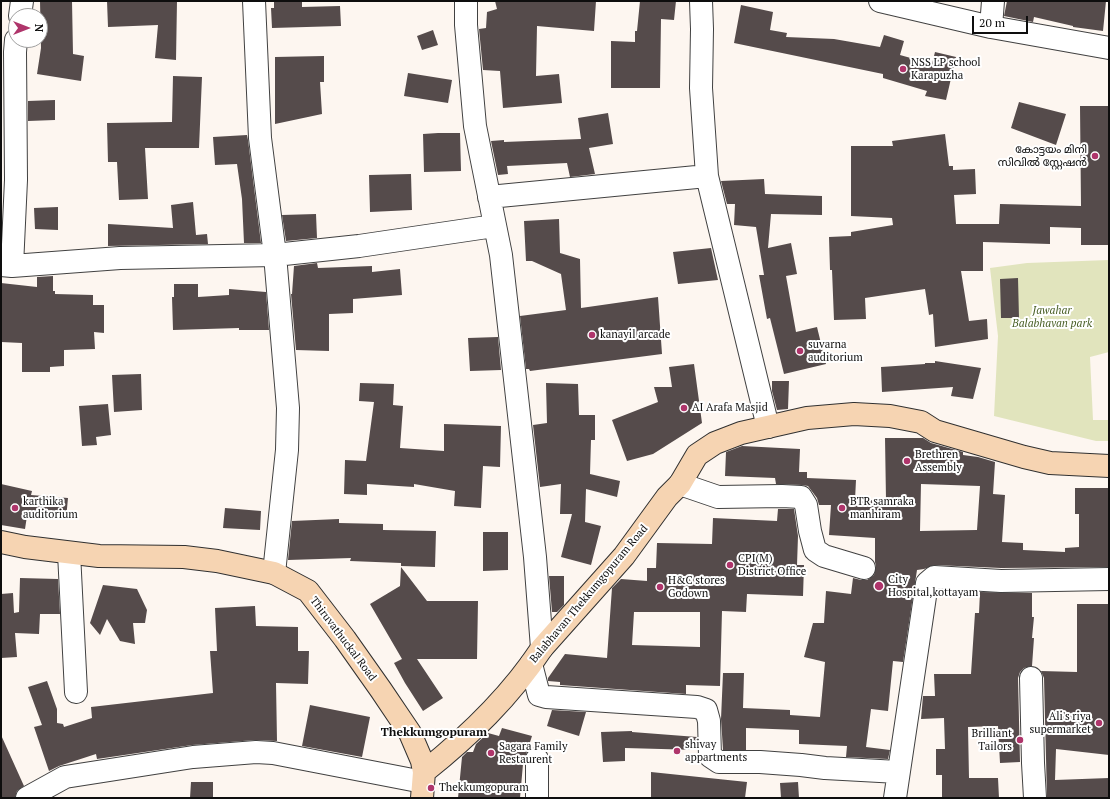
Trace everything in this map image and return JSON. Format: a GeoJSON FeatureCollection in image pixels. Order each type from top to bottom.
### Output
{"type":"FeatureCollection","features":[{"type":"Feature","properties":{"kind":"main road","name":"Balabhavan Thekkumgopuram Road"},"geometry":{"type":"LineString","coordinates":[[423,784],[455,748],[486,718],[537,656],[624,556],[667,497],[680,484],[697,455],[715,444],[741,433],[815,418],[854,414],[890,416],[921,422],[935,430],[1024,457],[1050,463],[1109,466]]}},
{"type":"Feature","properties":{"kind":"main road","name":"Thiruvathuckal Road"},"geometry":{"type":"LineString","coordinates":[[1,542],[69,553],[99,556],[184,557],[217,561],[274,573],[308,591],[346,639],[410,733],[419,752],[423,784]]}},
{"type":"Feature","properties":{"kind":"street"},"geometry":{"type":"LineString","coordinates":[[254,1],[260,138],[276,255],[288,408],[287,450],[274,573]]}},
{"type":"Feature","properties":{"kind":"street"},"geometry":{"type":"LineString","coordinates":[[466,1],[466,24],[475,126],[501,255],[535,557],[539,695],[546,697],[697,706],[706,710],[709,721],[710,756],[719,762],[760,762],[825,768],[898,772]]}},
{"type":"Feature","properties":{"kind":"street"},"geometry":{"type":"LineString","coordinates":[[701,1],[701,88],[707,176],[768,427]]}},
{"type":"Feature","properties":{"kind":"street"},"geometry":{"type":"LineString","coordinates":[[880,1],[991,27],[1109,48]]}},
{"type":"Feature","properties":{"kind":"street"},"geometry":{"type":"LineString","coordinates":[[991,27],[993,1]]}},
{"type":"Feature","properties":{"kind":"street"},"geometry":{"type":"LineString","coordinates":[[15,48],[16,180],[7,265],[120,258],[276,255],[360,246],[494,226]]}},
{"type":"Feature","properties":{"kind":"street"},"geometry":{"type":"LineString","coordinates":[[490,197],[707,176]]}},
{"type":"Feature","properties":{"kind":"street"},"geometry":{"type":"LineString","coordinates":[[680,484],[718,497],[800,497],[807,509],[810,531],[815,550],[824,556],[864,568]]}},
{"type":"Feature","properties":{"kind":"street"},"geometry":{"type":"LineString","coordinates":[[69,553],[76,692]]}},
{"type":"Feature","properties":{"kind":"street"},"geometry":{"type":"LineString","coordinates":[[895,798],[927,583],[934,576],[1001,581],[1109,580]]}},
{"type":"Feature","properties":{"kind":"street"},"geometry":{"type":"LineString","coordinates":[[1031,678],[1035,798]]}},
{"type":"Feature","properties":{"kind":"street"},"geometry":{"type":"LineString","coordinates":[[27,798],[65,777],[193,757],[260,752],[273,753],[423,784]]}},
{"type":"Feature","properties":{"kind":"street"},"geometry":{"type":"LineString","coordinates":[[537,759],[537,798]]}},
{"type":"Feature","properties":{"kind":"green space","name":"Jawahar Balabhavan park"},"geometry":{"type":"Polygon","coordinates":[[[1109,260],[1109,352],[1090,357],[1093,420],[1109,420],[1109,441],[1096,441],[994,416],[998,336],[990,268],[1027,263],[1109,260]]]}},
{"type":"Feature","properties":{"kind":"building"},"geometry":{"type":"Polygon","coordinates":[[[40,1],[72,1],[73,54],[84,56],[81,81],[37,74],[41,48],[48,48],[48,8],[40,8],[40,1]]]}},
{"type":"Feature","properties":{"kind":"building"},"geometry":{"type":"Polygon","coordinates":[[[107,1],[177,1],[176,60],[155,58],[158,25],[108,27],[107,1]]]}},
{"type":"Feature","properties":{"kind":"building"},"geometry":{"type":"Polygon","coordinates":[[[274,1],[302,1],[302,7],[340,6],[341,26],[272,28],[271,8],[274,8],[274,1]]]}},
{"type":"Feature","properties":{"kind":"building"},"geometry":{"type":"Polygon","coordinates":[[[495,1],[596,1],[594,31],[537,26],[536,76],[559,74],[562,103],[503,108],[500,71],[483,70],[479,29],[486,28],[487,12],[497,9],[495,1]]]}},
{"type":"Feature","properties":{"kind":"building"},"geometry":{"type":"Polygon","coordinates":[[[640,1],[676,1],[674,20],[661,19],[660,88],[611,88],[611,41],[635,42],[635,31],[637,31],[640,1]]]}},
{"type":"Feature","properties":{"kind":"building"},"geometry":{"type":"Polygon","coordinates":[[[1007,1],[1106,1],[1103,31],[1073,27],[1034,17],[1033,22],[1004,16],[1007,1]]]}},
{"type":"Feature","properties":{"kind":"building"},"geometry":{"type":"Polygon","coordinates":[[[741,5],[773,12],[770,30],[787,33],[786,37],[834,39],[880,47],[884,35],[904,41],[900,55],[932,64],[935,52],[956,57],[946,100],[925,96],[927,91],[883,78],[883,74],[734,43],[741,5]]]}},
{"type":"Feature","properties":{"kind":"building"},"geometry":{"type":"Polygon","coordinates":[[[433,30],[438,45],[422,50],[417,36],[433,30]]]}},
{"type":"Feature","properties":{"kind":"building"},"geometry":{"type":"Polygon","coordinates":[[[324,56],[324,82],[320,82],[322,114],[275,124],[275,57],[324,56]]]}},
{"type":"Feature","properties":{"kind":"building"},"geometry":{"type":"Polygon","coordinates":[[[408,73],[452,80],[448,103],[404,96],[408,73]]]}},
{"type":"Feature","properties":{"kind":"building"},"geometry":{"type":"Polygon","coordinates":[[[173,76],[202,77],[199,148],[145,148],[148,199],[119,200],[117,162],[108,162],[107,123],[172,122],[173,76]]]}},
{"type":"Feature","properties":{"kind":"building"},"geometry":{"type":"Polygon","coordinates":[[[55,100],[55,120],[28,121],[28,101],[55,100]]]}},
{"type":"Feature","properties":{"kind":"building"},"geometry":{"type":"Polygon","coordinates":[[[1019,102],[1066,114],[1056,145],[1011,128],[1019,102]]]}},
{"type":"Feature","properties":{"kind":"building"},"geometry":{"type":"Polygon","coordinates":[[[1080,106],[1109,106],[1109,245],[1081,245],[1081,228],[1050,227],[1050,244],[983,242],[983,271],[961,271],[969,321],[987,319],[988,339],[935,347],[933,314],[929,315],[925,289],[865,298],[866,319],[834,320],[829,237],[851,236],[851,232],[893,225],[892,218],[851,216],[851,146],[893,146],[892,141],[945,134],[949,166],[953,166],[953,170],[975,169],[976,194],[954,195],[956,224],[999,224],[1000,204],[1081,206],[1080,106]]]}},
{"type":"Feature","properties":{"kind":"building"},"geometry":{"type":"Polygon","coordinates":[[[608,113],[613,144],[589,148],[595,174],[570,177],[567,163],[507,166],[508,174],[498,175],[491,141],[504,140],[504,142],[581,139],[578,118],[608,113]]]}},
{"type":"Feature","properties":{"kind":"building"},"geometry":{"type":"Polygon","coordinates":[[[460,133],[461,171],[424,172],[423,134],[460,133]]]}},
{"type":"Feature","properties":{"kind":"building"},"geometry":{"type":"Polygon","coordinates":[[[247,135],[261,243],[244,243],[242,199],[237,164],[215,165],[213,137],[247,135]]]}},
{"type":"Feature","properties":{"kind":"building"},"geometry":{"type":"Polygon","coordinates":[[[411,174],[412,210],[370,212],[369,175],[411,174]]]}},
{"type":"Feature","properties":{"kind":"building"},"geometry":{"type":"Polygon","coordinates":[[[764,179],[765,194],[822,196],[822,215],[771,214],[768,248],[791,243],[797,274],[786,276],[796,332],[817,327],[826,364],[784,374],[770,318],[767,319],[759,275],[764,275],[756,227],[734,225],[735,204],[727,204],[721,181],[764,179]]]}},
{"type":"Feature","properties":{"kind":"building"},"geometry":{"type":"Polygon","coordinates":[[[193,202],[196,235],[207,234],[208,244],[108,246],[108,224],[173,228],[171,205],[193,202]]]}},
{"type":"Feature","properties":{"kind":"building"},"geometry":{"type":"Polygon","coordinates":[[[58,207],[58,230],[35,229],[34,208],[58,207]]]}},
{"type":"Feature","properties":{"kind":"building"},"geometry":{"type":"Polygon","coordinates":[[[316,214],[317,238],[286,241],[282,215],[316,214]]]}},
{"type":"Feature","properties":{"kind":"building","name":"kanayil arcade"},"geometry":{"type":"Polygon","coordinates":[[[559,219],[560,253],[580,259],[581,308],[658,297],[662,354],[530,371],[529,369],[526,369],[520,316],[566,310],[561,274],[532,261],[526,261],[524,221],[559,219]]]}},
{"type":"Feature","properties":{"kind":"building"},"geometry":{"type":"Polygon","coordinates":[[[711,248],[718,280],[678,284],[673,252],[711,248]]]}},
{"type":"Feature","properties":{"kind":"building"},"geometry":{"type":"Polygon","coordinates":[[[317,263],[318,268],[372,266],[372,272],[400,269],[402,295],[353,299],[353,313],[329,314],[329,351],[296,350],[291,294],[294,266],[317,263]]]}},
{"type":"Feature","properties":{"kind":"building"},"geometry":{"type":"Polygon","coordinates":[[[53,276],[53,291],[55,291],[55,294],[93,295],[93,305],[104,305],[104,333],[94,332],[95,349],[64,350],[64,366],[50,367],[50,372],[22,372],[22,343],[1,342],[1,283],[37,287],[37,277],[53,276]]]}},
{"type":"Feature","properties":{"kind":"building"},"geometry":{"type":"Polygon","coordinates":[[[1018,278],[1019,318],[1001,318],[1000,279],[1018,278]]]}},
{"type":"Feature","properties":{"kind":"building"},"geometry":{"type":"Polygon","coordinates":[[[174,284],[198,284],[198,297],[229,295],[229,289],[266,292],[269,330],[239,330],[239,328],[173,330],[172,297],[174,297],[174,284]]]}},
{"type":"Feature","properties":{"kind":"building"},"geometry":{"type":"Polygon","coordinates":[[[498,337],[501,370],[470,371],[468,338],[498,337]]]}},
{"type":"Feature","properties":{"kind":"building"},"geometry":{"type":"Polygon","coordinates":[[[935,361],[981,368],[973,399],[951,396],[953,387],[882,392],[881,367],[935,363],[935,361]]]}},
{"type":"Feature","properties":{"kind":"building"},"geometry":{"type":"Polygon","coordinates":[[[694,364],[702,423],[653,454],[627,461],[612,420],[658,402],[654,387],[672,387],[669,367],[694,364]]]}},
{"type":"Feature","properties":{"kind":"building"},"geometry":{"type":"Polygon","coordinates":[[[141,374],[142,410],[114,412],[112,375],[141,374]]]}},
{"type":"Feature","properties":{"kind":"building"},"geometry":{"type":"Polygon","coordinates":[[[772,381],[789,381],[788,409],[777,410],[772,391],[772,381]]]}},
{"type":"Feature","properties":{"kind":"building"},"geometry":{"type":"Polygon","coordinates":[[[360,383],[394,384],[393,405],[403,406],[400,448],[444,451],[444,424],[501,426],[500,467],[483,466],[481,508],[454,506],[455,491],[414,484],[414,487],[367,484],[367,495],[344,494],[345,460],[366,461],[374,402],[359,401],[360,383]]]}},
{"type":"Feature","properties":{"kind":"building"},"geometry":{"type":"Polygon","coordinates":[[[546,383],[578,384],[579,415],[595,415],[595,440],[591,440],[590,474],[620,481],[617,497],[586,489],[585,522],[601,526],[591,565],[561,557],[572,514],[560,514],[561,484],[540,487],[533,425],[547,423],[546,383]]]}},
{"type":"Feature","properties":{"kind":"building"},"geometry":{"type":"Polygon","coordinates":[[[108,404],[111,435],[96,437],[97,445],[82,446],[79,406],[108,404]]]}},
{"type":"Feature","properties":{"kind":"building"},"geometry":{"type":"Polygon","coordinates":[[[885,438],[923,438],[931,443],[963,452],[963,455],[978,457],[995,462],[993,494],[1005,495],[1002,542],[1023,543],[1023,550],[1065,552],[1065,548],[1079,547],[1079,514],[1075,514],[1075,488],[1109,488],[1109,567],[1001,568],[935,565],[917,570],[903,662],[893,661],[888,711],[871,709],[866,747],[890,750],[888,759],[846,757],[847,746],[799,744],[799,730],[746,728],[746,750],[723,750],[721,719],[723,673],[744,673],[743,708],[790,710],[790,715],[820,717],[825,662],[804,657],[813,623],[824,623],[826,591],[851,594],[853,578],[867,580],[874,575],[876,566],[875,538],[829,535],[831,505],[819,505],[817,498],[808,486],[776,484],[775,478],[725,476],[726,452],[742,446],[800,449],[799,472],[807,472],[807,478],[856,480],[855,500],[886,500],[885,438]],[[921,484],[920,531],[977,530],[980,486],[921,484]]]}},
{"type":"Feature","properties":{"kind":"building"},"geometry":{"type":"Polygon","coordinates":[[[1,484],[32,491],[31,495],[68,498],[66,519],[27,516],[25,529],[1,525],[1,484]]]}},
{"type":"Feature","properties":{"kind":"building"},"geometry":{"type":"Polygon","coordinates":[[[225,508],[261,511],[260,530],[223,528],[225,508]]]}},
{"type":"Feature","properties":{"kind":"building"},"geometry":{"type":"Polygon","coordinates":[[[778,509],[794,509],[798,536],[797,565],[804,565],[803,596],[747,594],[746,612],[722,611],[720,686],[686,685],[686,694],[560,685],[560,682],[548,681],[548,678],[565,654],[607,658],[612,588],[621,579],[647,581],[647,568],[656,568],[657,543],[712,544],[713,518],[777,521],[778,509]],[[634,612],[632,645],[700,647],[700,612],[634,612]]]}},
{"type":"Feature","properties":{"kind":"building"},"geometry":{"type":"Polygon","coordinates":[[[339,519],[339,523],[383,524],[383,530],[436,531],[435,567],[401,566],[401,563],[350,561],[351,558],[288,560],[292,521],[339,519]]]}},
{"type":"Feature","properties":{"kind":"building"},"geometry":{"type":"Polygon","coordinates":[[[483,532],[508,532],[508,570],[483,571],[483,532]]]}},
{"type":"Feature","properties":{"kind":"building"},"geometry":{"type":"Polygon","coordinates":[[[401,567],[427,601],[478,601],[477,659],[417,659],[443,698],[423,711],[394,663],[402,659],[370,604],[400,586],[401,567]]]}},
{"type":"Feature","properties":{"kind":"building"},"geometry":{"type":"Polygon","coordinates":[[[549,576],[564,576],[564,605],[557,612],[552,612],[549,576]]]}},
{"type":"Feature","properties":{"kind":"building"},"geometry":{"type":"Polygon","coordinates":[[[20,578],[58,579],[60,614],[40,614],[39,634],[15,633],[17,657],[1,658],[1,594],[13,593],[14,613],[19,612],[20,578]]]}},
{"type":"Feature","properties":{"kind":"building"},"geometry":{"type":"Polygon","coordinates":[[[103,585],[137,589],[147,610],[145,623],[133,623],[135,644],[120,641],[107,619],[100,635],[90,623],[103,585]]]}},
{"type":"Feature","properties":{"kind":"building"},"geometry":{"type":"Polygon","coordinates":[[[980,592],[1032,593],[1032,617],[1034,617],[1032,638],[1034,638],[1032,666],[1024,668],[1020,672],[1018,678],[1020,762],[1000,763],[998,726],[968,727],[969,778],[998,778],[999,798],[942,798],[942,775],[936,775],[936,749],[945,749],[944,718],[921,719],[923,696],[935,696],[934,674],[971,674],[975,613],[979,613],[980,592]]]}},
{"type":"Feature","properties":{"kind":"building"},"geometry":{"type":"Polygon","coordinates":[[[1077,604],[1109,604],[1109,755],[1056,749],[1055,780],[1109,778],[1109,798],[1047,798],[1044,678],[1041,671],[1077,672],[1077,604]]]}},
{"type":"Feature","properties":{"kind":"building"},"geometry":{"type":"Polygon","coordinates":[[[255,606],[256,626],[298,627],[298,651],[309,651],[308,684],[276,683],[277,741],[255,740],[192,745],[97,759],[96,754],[59,766],[49,771],[34,727],[42,725],[28,687],[47,681],[57,709],[57,723],[63,724],[64,727],[92,718],[91,707],[213,693],[210,651],[217,651],[215,608],[255,606]]]}},
{"type":"Feature","properties":{"kind":"building"},"geometry":{"type":"Polygon","coordinates":[[[310,705],[370,717],[362,757],[302,746],[310,705]]]}},
{"type":"Feature","properties":{"kind":"building"},"geometry":{"type":"Polygon","coordinates":[[[552,710],[586,712],[579,736],[547,726],[552,710]]]}},
{"type":"Feature","properties":{"kind":"building"},"geometry":{"type":"Polygon","coordinates":[[[502,728],[532,736],[523,764],[520,798],[458,798],[462,757],[467,752],[473,752],[476,744],[488,733],[499,736],[502,728]]]}},
{"type":"Feature","properties":{"kind":"building"},"geometry":{"type":"Polygon","coordinates":[[[632,731],[697,737],[697,750],[625,748],[625,761],[603,762],[601,732],[632,731]]]}},
{"type":"Feature","properties":{"kind":"building"},"geometry":{"type":"Polygon","coordinates":[[[1,735],[24,786],[17,791],[15,798],[1,798],[1,735]]]}},
{"type":"Feature","properties":{"kind":"building"},"geometry":{"type":"Polygon","coordinates":[[[651,772],[747,782],[745,798],[651,798],[651,772]]]}},
{"type":"Feature","properties":{"kind":"building"},"geometry":{"type":"Polygon","coordinates":[[[191,782],[213,782],[213,798],[190,798],[191,782]]]}},
{"type":"Feature","properties":{"kind":"building"},"geometry":{"type":"Polygon","coordinates":[[[798,782],[799,798],[781,798],[780,783],[798,782]]]}},
{"type":"Feature","properties":{"kind":"place","name":"NSS LP school Karapuzha"},"geometry":{"type":"Point","coordinates":[903,69]}},
{"type":"Feature","properties":{"kind":"place","name":"കോട്ടയം മിനി സിവിൽ സ്റ്റേഷൻ"},"geometry":{"type":"Point","coordinates":[1095,156]}},
{"type":"Feature","properties":{"kind":"place","name":"kanayil arcade"},"geometry":{"type":"Point","coordinates":[592,335]}},
{"type":"Feature","properties":{"kind":"place","name":"suvarna auditorium"},"geometry":{"type":"Point","coordinates":[800,351]}},
{"type":"Feature","properties":{"kind":"place","name":"AI Arafa Masjid"},"geometry":{"type":"Point","coordinates":[684,408]}},
{"type":"Feature","properties":{"kind":"place","name":"Brethren Assembly"},"geometry":{"type":"Point","coordinates":[907,461]}},
{"type":"Feature","properties":{"kind":"place","name":"karthika auditorium"},"geometry":{"type":"Point","coordinates":[15,508]}},
{"type":"Feature","properties":{"kind":"place","name":"BTR samraka manhiram"},"geometry":{"type":"Point","coordinates":[842,508]}},
{"type":"Feature","properties":{"kind":"place","name":"CPI(M) District Office"},"geometry":{"type":"Point","coordinates":[730,565]}},
{"type":"Feature","properties":{"kind":"place","name":"City Hospital,kottayam"},"geometry":{"type":"Point","coordinates":[879,586]}},
{"type":"Feature","properties":{"kind":"place","name":"H&C stores Godown"},"geometry":{"type":"Point","coordinates":[660,587]}},
{"type":"Feature","properties":{"kind":"place","name":"Ali's riya supermarket"},"geometry":{"type":"Point","coordinates":[1099,723]}},
{"type":"Feature","properties":{"kind":"place","name":"Brilliant Tailors"},"geometry":{"type":"Point","coordinates":[1020,740]}},
{"type":"Feature","properties":{"kind":"place","name":"shivay appartments"},"geometry":{"type":"Point","coordinates":[677,751]}},
{"type":"Feature","properties":{"kind":"place","name":"Sagara Family Restaurent"},"geometry":{"type":"Point","coordinates":[491,753]}},
{"type":"Feature","properties":{"kind":"place","name":"Thekkumgopuram"},"geometry":{"type":"Point","coordinates":[431,788]}},
{"type":"Feature","properties":{"kind":"district","name":"Thekkumgopuram"},"geometry":{"type":"Point","coordinates":[434,733]}}]}
